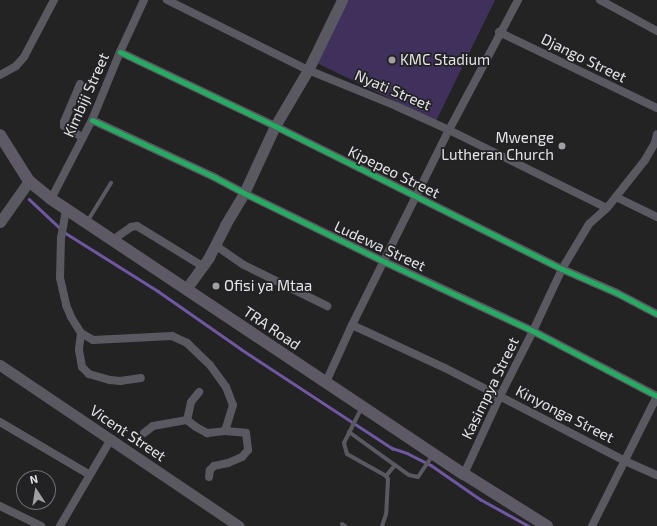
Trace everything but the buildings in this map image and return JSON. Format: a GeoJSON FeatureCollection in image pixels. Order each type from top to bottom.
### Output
{"type":"FeatureCollection","features":[{"type":"Feature","properties":{"kind":"main road","name":"TRA Road"},"geometry":{"type":"LineString","coordinates":[[0,134],[20,169],[29,181],[66,210],[114,239],[186,289],[542,525]]}},
{"type":"Feature","properties":{"kind":"street"},"geometry":{"type":"LineString","coordinates":[[0,75],[16,66],[24,57],[37,35],[54,0]]}},
{"type":"Feature","properties":{"kind":"street","name":"Kimbiji Street"},"geometry":{"type":"LineString","coordinates":[[51,199],[92,120],[120,52],[144,0]]}},
{"type":"Feature","properties":{"kind":"street","name":"Nyati Street"},"geometry":{"type":"LineString","coordinates":[[167,0],[308,70],[396,106],[449,130],[607,208]]}},
{"type":"Feature","properties":{"kind":"street"},"geometry":{"type":"LineString","coordinates":[[186,289],[204,266],[216,245],[225,225],[244,193],[275,126],[308,70],[342,0]]}},
{"type":"Feature","properties":{"kind":"street"},"geometry":{"type":"LineString","coordinates":[[326,382],[352,325],[385,262],[449,130],[518,0]]}},
{"type":"Feature","properties":{"kind":"street"},"geometry":{"type":"LineString","coordinates":[[600,0],[657,30]]}},
{"type":"Feature","properties":{"kind":"street","name":"Django Street"},"geometry":{"type":"LineString","coordinates":[[500,32],[657,108]]}},
{"type":"Feature","properties":{"kind":"street","name":"Kipepeo Street"},"geometry":{"type":"LineString","coordinates":[[120,52],[275,126],[416,197],[489,231],[562,269],[617,293],[657,314]]}},
{"type":"Feature","properties":{"kind":"street"},"geometry":{"type":"LineString","coordinates":[[80,84],[64,122],[64,126],[83,138]]}},
{"type":"Feature","properties":{"kind":"street","name":"Ludewa Street"},"geometry":{"type":"LineString","coordinates":[[92,120],[214,177],[385,262],[533,330],[657,396]]}},
{"type":"Feature","properties":{"kind":"street","name":"Kasimpya Street"},"geometry":{"type":"LineString","coordinates":[[464,474],[562,269],[589,224],[607,208],[650,154],[657,134]]}},
{"type":"Feature","properties":{"kind":"street"},"geometry":{"type":"LineString","coordinates":[[1,218],[29,181]]}},
{"type":"Feature","properties":{"kind":"street"},"geometry":{"type":"LineString","coordinates":[[616,197],[657,217]]}},
{"type":"Feature","properties":{"kind":"street"},"geometry":{"type":"LineString","coordinates":[[66,210],[61,237],[60,278],[66,305],[71,318],[81,333],[93,340],[172,336],[186,343],[210,364],[226,387],[233,405],[225,431]]}},
{"type":"Feature","properties":{"kind":"street"},"geometry":{"type":"LineString","coordinates":[[114,239],[131,227],[137,226],[204,266]]}},
{"type":"Feature","properties":{"kind":"street"},"geometry":{"type":"LineString","coordinates":[[216,245],[244,265],[327,306]]}},
{"type":"Feature","properties":{"kind":"street","name":"Kinyonga Street"},"geometry":{"type":"LineString","coordinates":[[352,325],[418,355],[625,461],[657,475]]}},
{"type":"Feature","properties":{"kind":"street"},"geometry":{"type":"LineString","coordinates":[[81,333],[79,359],[82,368],[89,374],[120,381],[141,378]]}},
{"type":"Feature","properties":{"kind":"street","name":"Vicent Street"},"geometry":{"type":"LineString","coordinates":[[0,365],[239,526]]}},
{"type":"Feature","properties":{"kind":"street"},"geometry":{"type":"LineString","coordinates":[[187,420],[191,402],[199,392]]}},
{"type":"Feature","properties":{"kind":"street"},"geometry":{"type":"LineString","coordinates":[[592,526],[657,396]]}},
{"type":"Feature","properties":{"kind":"street"},"geometry":{"type":"LineString","coordinates":[[144,434],[153,426],[187,420],[207,433],[225,431],[246,433],[248,450],[242,456],[228,463],[214,466],[210,470],[210,476]]}},
{"type":"Feature","properties":{"kind":"street"},"geometry":{"type":"LineString","coordinates":[[0,422],[90,475]]}},
{"type":"Feature","properties":{"kind":"street"},"geometry":{"type":"LineString","coordinates":[[60,526],[111,439]]}},
{"type":"Feature","properties":{"kind":"street"},"geometry":{"type":"LineString","coordinates":[[0,506],[42,526]]}},
{"type":"Feature","properties":{"kind":"lane"},"geometry":{"type":"LineString","coordinates":[[86,222],[111,183]]}},
{"type":"Feature","properties":{"kind":"lane"},"geometry":{"type":"LineString","coordinates":[[362,406],[344,443],[347,454],[386,476],[389,485],[386,514],[382,526]]}},
{"type":"Feature","properties":{"kind":"lane"},"geometry":{"type":"LineString","coordinates":[[349,432],[409,476],[418,477],[434,454]]}},
{"type":"Feature","properties":{"kind":"lane"},"geometry":{"type":"LineString","coordinates":[[386,476],[395,465]]}},
{"type":"Feature","properties":{"kind":"shaded area","name":"KMC Stadium"},"geometry":{"type":"Polygon","coordinates":[[[348,0],[495,0],[436,121],[317,63],[348,0]]]}},
{"type":"Feature","properties":{"kind":"waterway"},"geometry":{"type":"LineString","coordinates":[[29,199],[61,229]]}},
{"type":"Feature","properties":{"kind":"waterway"},"geometry":{"type":"LineString","coordinates":[[64,232],[158,291],[241,349],[392,448],[407,453],[431,465],[480,499],[529,526]]}},
{"type":"Feature","properties":{"kind":"cycle path"},"geometry":{"type":"LineString","coordinates":[[120,52],[275,126],[562,269],[617,293],[657,314]]}},
{"type":"Feature","properties":{"kind":"cycle path"},"geometry":{"type":"LineString","coordinates":[[92,120],[214,177],[385,262],[533,331],[657,396]]}},
{"type":"Feature","properties":{"kind":"place","name":"KMC Stadium"},"geometry":{"type":"Point","coordinates":[392,60]}},
{"type":"Feature","properties":{"kind":"place","name":"Mwenge Lutheran Church"},"geometry":{"type":"Point","coordinates":[562,146]}},
{"type":"Feature","properties":{"kind":"place","name":"Ofisi ya Mtaa"},"geometry":{"type":"Point","coordinates":[216,286]}}]}
